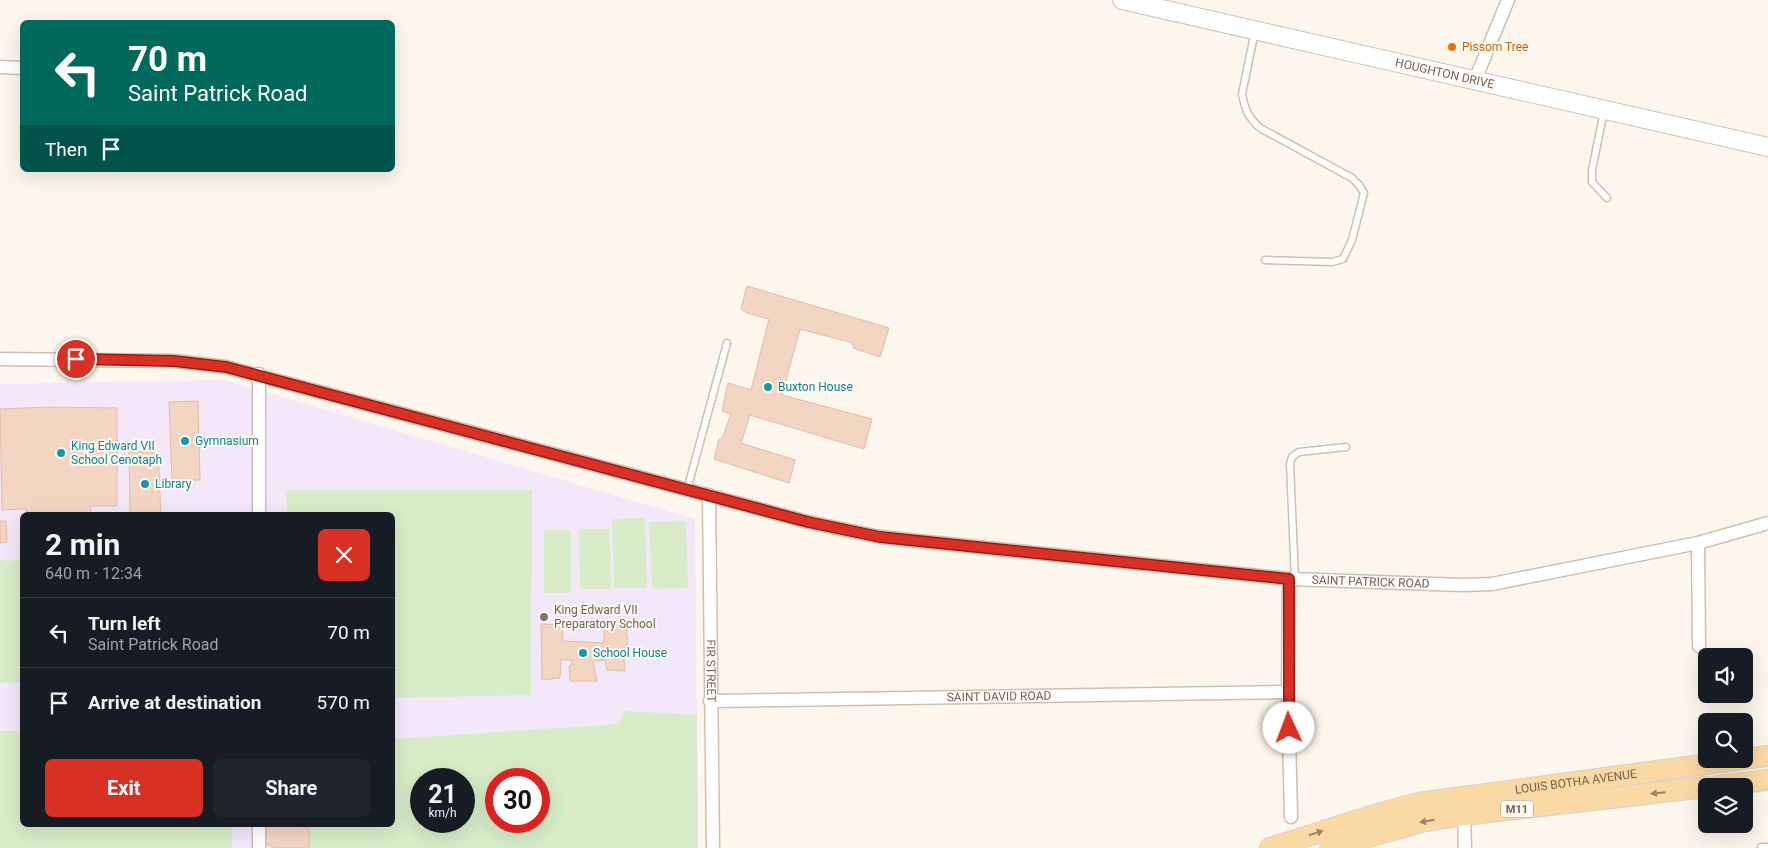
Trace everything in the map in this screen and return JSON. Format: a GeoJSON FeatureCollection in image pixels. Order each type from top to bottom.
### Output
{"type":"FeatureCollection","features":[{"type":"Feature","properties":{"kind":"main road","name":"LOUIS BOTHA AVENUE"},"geometry":{"type":"LineString","coordinates":[[1270,848],[1381,813],[1418,804],[1768,756]]}},
{"type":"Feature","properties":{"kind":"main road"},"geometry":{"type":"LineString","coordinates":[[1753,782],[1768,780]]}},
{"type":"Feature","properties":{"kind":"main road","name":"LOUIS BOTHA AVENUE"},"geometry":{"type":"LineString","coordinates":[[1330,848],[1421,822],[1464,815],[1698,789]]}},
{"type":"Feature","properties":{"kind":"street","name":"HOUGHTON DRIVE"},"geometry":{"type":"LineString","coordinates":[[1122,0],[1768,147]]}},
{"type":"Feature","properties":{"kind":"street"},"geometry":{"type":"LineString","coordinates":[[1475,80],[1508,0]]}},
{"type":"Feature","properties":{"kind":"street"},"geometry":{"type":"LineString","coordinates":[[0,67],[20,68]]}},
{"type":"Feature","properties":{"kind":"street","name":"SAINT PATRICK ROAD"},"geometry":{"type":"LineString","coordinates":[[0,359],[174,361],[220,366],[259,374],[808,522],[880,537],[1292,579],[1463,585],[1492,584],[1698,543],[1768,523]]}},
{"type":"Feature","properties":{"kind":"street"},"geometry":{"type":"LineString","coordinates":[[259,374],[259,512]]}},
{"type":"Feature","properties":{"kind":"street","name":"FIR STREET"},"geometry":{"type":"LineString","coordinates":[[709,495],[713,848]]}},
{"type":"Feature","properties":{"kind":"street"},"geometry":{"type":"LineString","coordinates":[[1698,543],[1699,646]]}},
{"type":"Feature","properties":{"kind":"street"},"geometry":{"type":"LineString","coordinates":[[1291,817],[1288,692],[1292,579]]}},
{"type":"Feature","properties":{"kind":"street","name":"SAINT DAVID ROAD"},"geometry":{"type":"LineString","coordinates":[[710,701],[1288,692]]}},
{"type":"Feature","properties":{"kind":"street"},"geometry":{"type":"LineString","coordinates":[[1464,815],[1465,848]]}},
{"type":"Feature","properties":{"kind":"street"},"geometry":{"type":"LineString","coordinates":[[259,827],[259,848]]}},
{"type":"Feature","properties":{"kind":"lane"},"geometry":{"type":"LineString","coordinates":[[1255,30],[1242,94],[1250,119],[1260,128],[1352,178],[1359,184],[1364,193],[1352,240],[1343,259],[1332,262],[1265,260]]}},
{"type":"Feature","properties":{"kind":"lane"},"geometry":{"type":"LineString","coordinates":[[1604,109],[1592,170],[1592,182],[1607,198]]}},
{"type":"Feature","properties":{"kind":"lane"},"geometry":{"type":"LineString","coordinates":[[687,490],[727,343]]}},
{"type":"Feature","properties":{"kind":"lane"},"geometry":{"type":"LineString","coordinates":[[1292,579],[1290,464],[1292,457],[1298,452],[1346,447]]}},
{"type":"Feature","properties":{"kind":"shaded area","name":"King Edward VII Preparatory School"},"geometry":{"type":"Polygon","coordinates":[[[225,380],[695,519],[698,848],[0,848],[0,384],[225,380]]]}},
{"type":"Feature","properties":{"kind":"green space"},"geometry":{"type":"Polygon","coordinates":[[[286,490],[532,490],[531,695],[395,698],[395,512],[287,512],[286,490]]]}},
{"type":"Feature","properties":{"kind":"green space"},"geometry":{"type":"Polygon","coordinates":[[[645,518],[647,588],[614,588],[612,519],[645,518]]]}},
{"type":"Feature","properties":{"kind":"green space"},"geometry":{"type":"Polygon","coordinates":[[[686,521],[688,588],[652,589],[649,522],[686,521]]]}},
{"type":"Feature","properties":{"kind":"green space"},"geometry":{"type":"Polygon","coordinates":[[[579,529],[610,529],[611,589],[580,589],[579,529]]]}},
{"type":"Feature","properties":{"kind":"green space"},"geometry":{"type":"Polygon","coordinates":[[[544,530],[571,530],[571,593],[544,593],[544,530]]]}},
{"type":"Feature","properties":{"kind":"green space"},"geometry":{"type":"Polygon","coordinates":[[[0,560],[20,561],[20,682],[0,683],[0,560]]]}},
{"type":"Feature","properties":{"kind":"green space"},"geometry":{"type":"Polygon","coordinates":[[[624,711],[697,715],[698,848],[309,848],[309,827],[395,827],[395,739],[619,724],[624,711]]]}},
{"type":"Feature","properties":{"kind":"green space"},"geometry":{"type":"Polygon","coordinates":[[[0,731],[20,731],[20,827],[232,827],[232,848],[0,848],[0,731]]]}},
{"type":"Feature","properties":{"kind":"building","name":"Buxton House"},"geometry":{"type":"Polygon","coordinates":[[[747,286],[889,328],[880,357],[853,348],[853,343],[800,329],[782,395],[872,419],[864,449],[750,415],[741,443],[795,460],[789,483],[714,459],[719,439],[722,439],[731,414],[722,411],[728,383],[751,390],[769,319],[747,313],[741,309],[747,286]]]}},
{"type":"Feature","properties":{"kind":"building","name":"Gymnasium"},"geometry":{"type":"Polygon","coordinates":[[[198,401],[200,480],[172,480],[169,402],[198,401]]]}},
{"type":"Feature","properties":{"kind":"building"},"geometry":{"type":"Polygon","coordinates":[[[49,407],[117,408],[117,506],[90,506],[91,512],[26,512],[26,509],[2,510],[0,409],[49,407]]]}},
{"type":"Feature","properties":{"kind":"building","name":"Library"},"geometry":{"type":"Polygon","coordinates":[[[129,451],[158,453],[161,512],[130,512],[129,451]]]}},
{"type":"Feature","properties":{"kind":"building"},"geometry":{"type":"Polygon","coordinates":[[[0,521],[6,521],[7,542],[0,543],[0,521]]]}},
{"type":"Feature","properties":{"kind":"building","name":"School House"},"geometry":{"type":"Polygon","coordinates":[[[541,624],[562,625],[563,641],[604,643],[604,625],[626,626],[628,647],[623,647],[625,671],[607,670],[605,660],[593,661],[597,681],[570,681],[569,666],[572,665],[571,660],[561,660],[560,678],[542,680],[541,624]]]}},
{"type":"Feature","properties":{"kind":"building"},"geometry":{"type":"Polygon","coordinates":[[[267,827],[309,828],[309,848],[272,848],[272,846],[265,844],[267,827]]]}},
{"type":"Feature","properties":{"kind":"place","name":"Pissom Tree"},"geometry":{"type":"Point","coordinates":[1452,47]}},
{"type":"Feature","properties":{"kind":"place","name":"Buxton House"},"geometry":{"type":"Point","coordinates":[768,387]}},
{"type":"Feature","properties":{"kind":"place","name":"Gymnasium"},"geometry":{"type":"Point","coordinates":[185,441]}},
{"type":"Feature","properties":{"kind":"place","name":"King Edward VII School Cenotaph"},"geometry":{"type":"Point","coordinates":[61,453]}},
{"type":"Feature","properties":{"kind":"place","name":"Library"},"geometry":{"type":"Point","coordinates":[145,484]}},
{"type":"Feature","properties":{"kind":"place","name":"King Edward VII Preparatory School"},"geometry":{"type":"Point","coordinates":[544,617]}},
{"type":"Feature","properties":{"kind":"place","name":"School House"},"geometry":{"type":"Point","coordinates":[583,653]}},
{"type":"Feature","properties":{"kind":"route"},"geometry":{"type":"LineString","coordinates":[[76,359],[174,361],[226,367],[259,374],[808,522],[880,537],[1289,579],[1289,728]]}}]}
